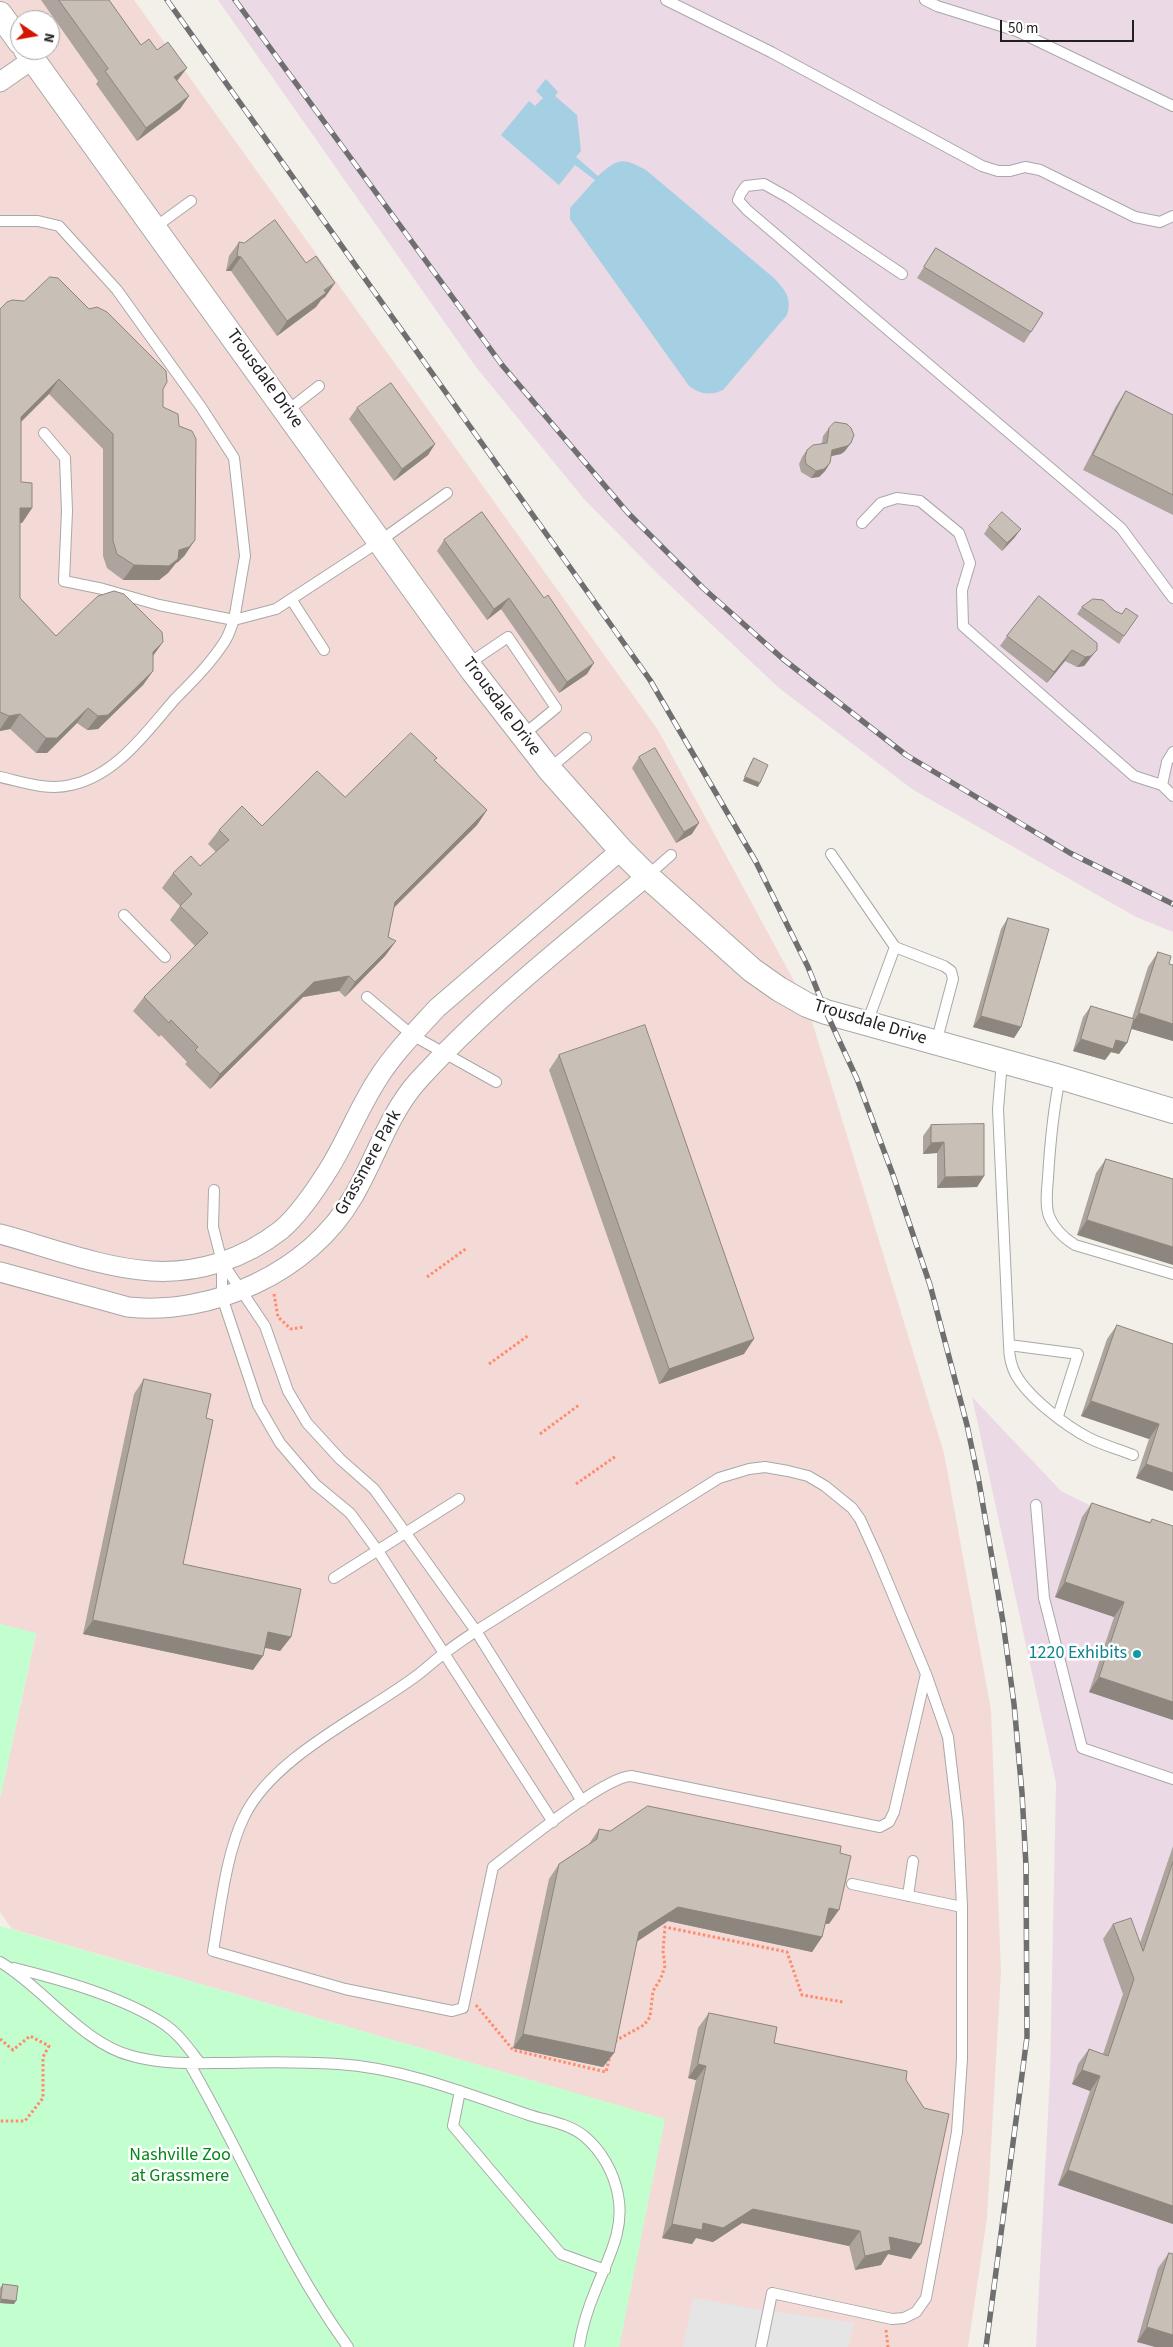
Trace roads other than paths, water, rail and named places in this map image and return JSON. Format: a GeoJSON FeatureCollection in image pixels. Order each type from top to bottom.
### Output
{"type":"FeatureCollection","features":[{"type":"Feature","properties":{"kind":"street"},"geometry":{"type":"LineString","coordinates":[[0,82],[10,53]]}},
{"type":"Feature","properties":{"kind":"street","name":"Trousdale Drive"},"geometry":{"type":"LineString","coordinates":[[30,60],[287,411],[468,664],[549,769],[621,850],[647,876],[752,970],[779,989],[807,1005],[867,1024],[1060,1077],[1173,1111]]}},
{"type":"Feature","properties":{"kind":"street","name":"Grassmere Park"},"geometry":{"type":"LineString","coordinates":[[0,1234],[122,1267],[151,1271],[195,1269],[222,1262],[243,1253],[282,1229],[309,1198],[330,1167],[377,1080],[412,1035],[469,978],[621,850]]}},
{"type":"Feature","properties":{"kind":"street","name":"Grassmere Park"},"geometry":{"type":"LineString","coordinates":[[0,1272],[128,1307],[146,1309],[194,1305],[241,1290],[274,1275],[310,1247],[334,1224],[352,1200],[366,1175],[389,1124],[414,1085],[444,1052],[501,1000],[647,876]]}},
{"type":"Feature","properties":{"kind":"lane"},"geometry":{"type":"LineString","coordinates":[[666,0],[771,52],[982,166],[998,171],[1010,172],[1025,167],[1040,170],[1135,217],[1160,222],[1173,216]]}},
{"type":"Feature","properties":{"kind":"lane"},"geometry":{"type":"LineString","coordinates":[[925,0],[937,6],[1017,30],[1173,106]]}},
{"type":"Feature","properties":{"kind":"lane"},"geometry":{"type":"LineString","coordinates":[[902,274],[789,198],[764,184],[746,186],[740,192],[738,200],[747,210],[1122,528],[1173,598]]}},
{"type":"Feature","properties":{"kind":"lane"},"geometry":{"type":"LineString","coordinates":[[154,228],[191,201]]}},
{"type":"Feature","properties":{"kind":"lane"},"geometry":{"type":"LineString","coordinates":[[0,221],[38,221],[59,226],[116,290],[201,407],[234,458],[245,556],[234,620],[226,640],[212,659],[127,752],[104,771],[84,782],[56,787],[31,784],[0,776]]}},
{"type":"Feature","properties":{"kind":"lane"},"geometry":{"type":"LineString","coordinates":[[287,411],[320,386]]}},
{"type":"Feature","properties":{"kind":"lane"},"geometry":{"type":"LineString","coordinates":[[44,432],[65,458],[67,511],[64,581],[103,589],[159,605],[234,620],[265,614],[291,599],[447,493]]}},
{"type":"Feature","properties":{"kind":"lane"},"geometry":{"type":"LineString","coordinates":[[862,523],[881,503],[897,498],[920,501],[959,533],[970,563],[962,590],[963,626],[1134,776],[1162,785],[1173,796]]}},
{"type":"Feature","properties":{"kind":"lane"},"geometry":{"type":"LineString","coordinates":[[291,599],[324,650]]}},
{"type":"Feature","properties":{"kind":"lane"},"geometry":{"type":"LineString","coordinates":[[468,664],[508,637],[556,708],[523,735]]}},
{"type":"Feature","properties":{"kind":"lane"},"geometry":{"type":"LineString","coordinates":[[549,769],[586,738]]}},
{"type":"Feature","properties":{"kind":"lane"},"geometry":{"type":"LineString","coordinates":[[1162,785],[1167,762],[1173,752]]}},
{"type":"Feature","properties":{"kind":"lane"},"geometry":{"type":"LineString","coordinates":[[831,854],[895,947],[944,966],[951,971],[953,979],[936,1043]]}},
{"type":"Feature","properties":{"kind":"lane"},"geometry":{"type":"LineString","coordinates":[[647,876],[671,855]]}},
{"type":"Feature","properties":{"kind":"lane"},"geometry":{"type":"LineString","coordinates":[[124,915],[165,957]]}},
{"type":"Feature","properties":{"kind":"lane"},"geometry":{"type":"LineString","coordinates":[[867,1024],[895,947]]}},
{"type":"Feature","properties":{"kind":"lane"},"geometry":{"type":"LineString","coordinates":[[367,997],[412,1035],[496,1082]]}},
{"type":"Feature","properties":{"kind":"lane"},"geometry":{"type":"LineString","coordinates":[[1002,1061],[998,1109],[1009,1345],[1016,1376],[1037,1399],[1091,1439],[1133,1454]]}},
{"type":"Feature","properties":{"kind":"lane"},"geometry":{"type":"LineString","coordinates":[[1060,1077],[1052,1118],[1047,1202],[1049,1217],[1053,1224],[1063,1237],[1075,1244],[1173,1274]]}},
{"type":"Feature","properties":{"kind":"lane"},"geometry":{"type":"LineString","coordinates":[[214,1190],[213,1226],[222,1262],[222,1296],[258,1405],[280,1443],[315,1484],[350,1513],[378,1551],[553,1822]]}},
{"type":"Feature","properties":{"kind":"lane"},"geometry":{"type":"LineString","coordinates":[[222,1262],[266,1326],[288,1391],[307,1424],[340,1459],[374,1489],[476,1631],[582,1801]]}},
{"type":"Feature","properties":{"kind":"lane"},"geometry":{"type":"LineString","coordinates":[[1009,1345],[1078,1354],[1058,1416]]}},
{"type":"Feature","properties":{"kind":"lane"},"geometry":{"type":"LineString","coordinates":[[761,2347],[772,2293],[892,2319],[910,2315],[923,2304],[930,2282],[957,2132],[962,2059],[962,1908],[958,1822],[948,1736],[926,1674],[876,1554],[857,1515],[834,1491],[808,1476],[766,1467],[741,1470],[719,1478],[476,1631],[444,1653],[414,1678],[286,1765],[257,1794],[238,1832],[214,1951],[345,1989],[452,2011],[463,2008],[493,1867],[582,1801],[618,1778],[631,1776],[880,1827],[889,1822],[894,1812],[926,1674]]}},
{"type":"Feature","properties":{"kind":"lane"},"geometry":{"type":"LineString","coordinates":[[334,1578],[459,1500]]}},
{"type":"Feature","properties":{"kind":"lane"},"geometry":{"type":"LineString","coordinates":[[1036,1505],[1044,1598],[1082,1748],[1173,1779]]}},
{"type":"Feature","properties":{"kind":"lane"},"geometry":{"type":"LineString","coordinates":[[908,1896],[913,1861]]}},
{"type":"Feature","properties":{"kind":"lane"},"geometry":{"type":"LineString","coordinates":[[852,1884],[962,1908]]}},
{"type":"Feature","properties":{"kind":"lane"},"geometry":{"type":"LineString","coordinates":[[3,1964],[36,1988],[65,2015],[101,2042],[129,2056],[156,2062],[341,2064],[423,2080],[460,2090],[564,2125],[584,2136],[599,2152],[612,2172],[618,2195],[620,2217],[616,2241],[587,2311],[579,2347]]}},
{"type":"Feature","properties":{"kind":"lane"},"geometry":{"type":"LineString","coordinates":[[3,1964],[56,1978],[144,2013],[165,2025],[180,2037],[200,2063]]}},
{"type":"Feature","properties":{"kind":"lane"},"geometry":{"type":"LineString","coordinates":[[189,2063],[210,2100],[285,2247],[348,2347]]}},
{"type":"Feature","properties":{"kind":"lane"},"geometry":{"type":"LineString","coordinates":[[460,2090],[454,2126],[562,2254],[605,2270]]}},
{"type":"Feature","properties":{"kind":"water"},"geometry":{"type":"Polygon","coordinates":[[[546,79],[558,92],[555,96],[577,115],[581,151],[576,157],[598,176],[620,161],[626,161],[646,170],[775,279],[785,291],[789,304],[787,315],[723,390],[705,393],[689,386],[570,219],[570,208],[595,180],[575,165],[559,185],[501,135],[529,101],[535,106],[543,98],[536,91],[546,79]]]}},
{"type":"Feature","properties":{"kind":"railway"},"geometry":{"type":"LineString","coordinates":[[167,0],[650,680],[756,862],[808,967],[826,1012],[857,1079],[893,1175],[930,1285],[967,1425],[979,1482],[1003,1622],[1014,1704],[1022,1793],[1026,1866],[1027,2037],[986,2347]]}},
{"type":"Feature","properties":{"kind":"railway"},"geometry":{"type":"LineString","coordinates":[[235,0],[502,365],[628,513],[703,588],[783,659],[906,755],[1070,853],[1173,904]]}},
{"type":"Feature","properties":{"kind":"place","name":"1220 Exhibits"},"geometry":{"type":"Point","coordinates":[1137,1654]}},
{"type":"Feature","properties":{"kind":"park label","name":"Nashville Zoo at Grassmere"},"geometry":{"type":"Point","coordinates":[180,2166]}}]}
